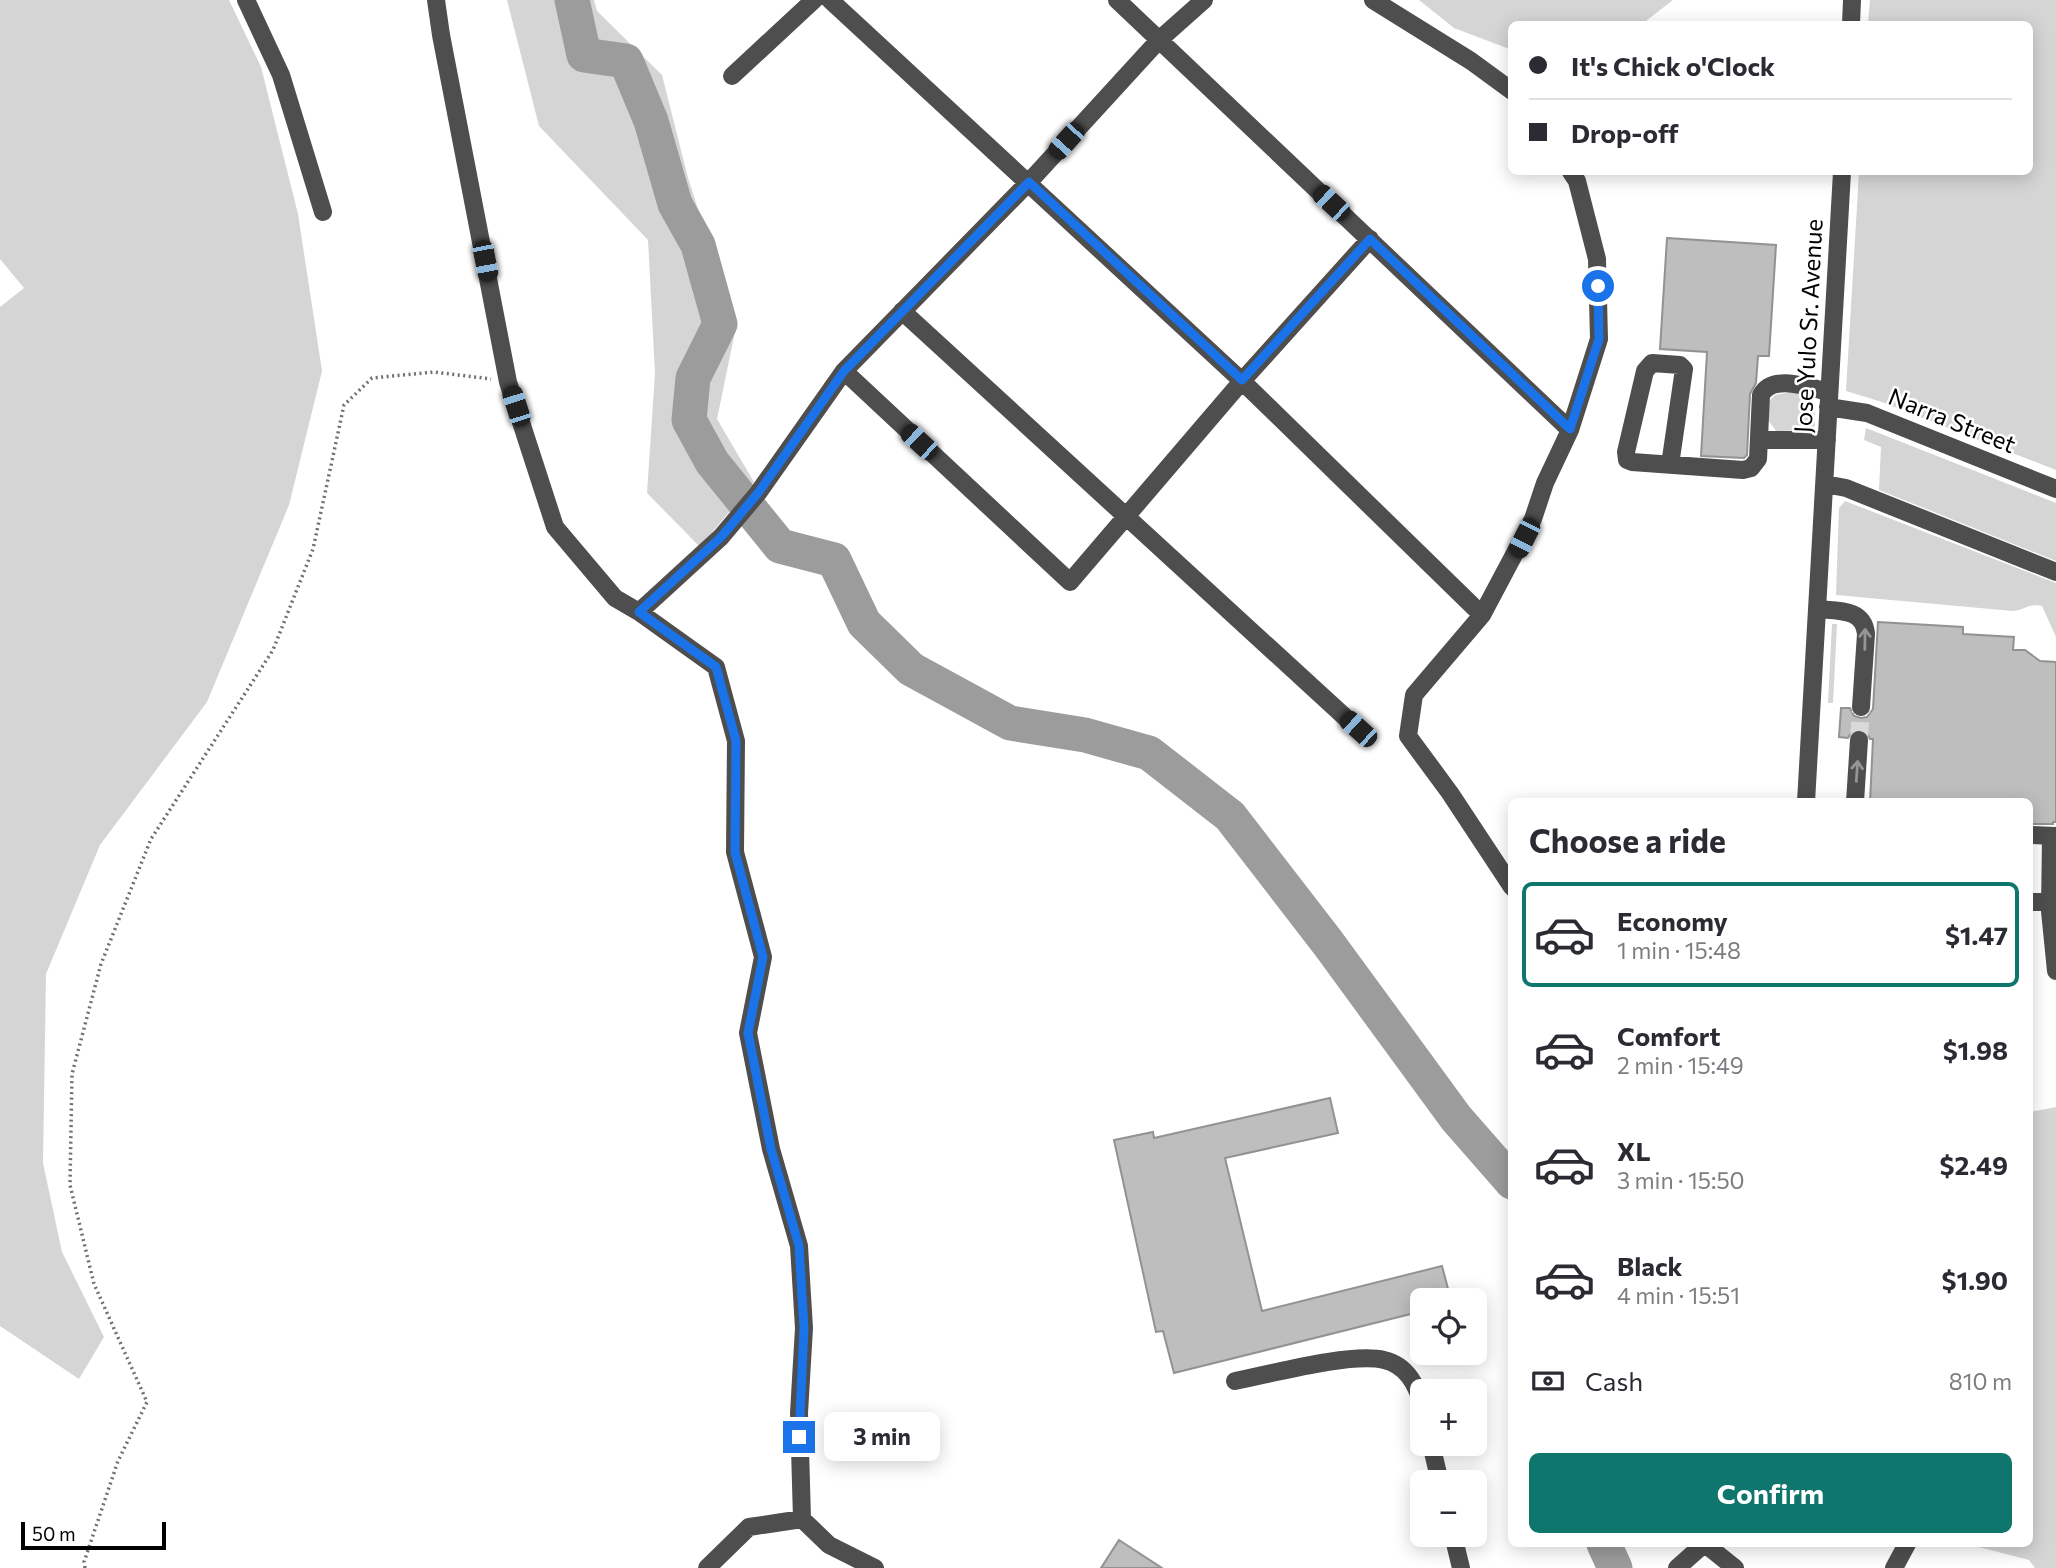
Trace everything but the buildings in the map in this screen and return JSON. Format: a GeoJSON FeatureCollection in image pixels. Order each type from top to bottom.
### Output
{"type":"FeatureCollection","features":[{"type":"Feature","properties":{"kind":"street"},"geometry":{"type":"LineString","coordinates":[[246,0],[281,75],[323,212]]}},
{"type":"Feature","properties":{"kind":"street"},"geometry":{"type":"LineString","coordinates":[[436,0],[508,382],[555,527],[615,598],[716,667],[736,741],[735,852],[763,957],[748,1033],[771,1149],[799,1246],[804,1328],[799,1413],[802,1519],[829,1545],[875,1568]]}},
{"type":"Feature","properties":{"kind":"street"},"geometry":{"type":"LineString","coordinates":[[732,76],[814,0]]}},
{"type":"Feature","properties":{"kind":"street"},"geometry":{"type":"LineString","coordinates":[[830,0],[1242,380],[1482,615]]}},
{"type":"Feature","properties":{"kind":"street"},"geometry":{"type":"LineString","coordinates":[[1117,0],[1570,429]]}},
{"type":"Feature","properties":{"kind":"street"},"geometry":{"type":"LineString","coordinates":[[639,612],[721,537],[758,493],[844,371],[1029,182],[1159,40],[1204,0]]}},
{"type":"Feature","properties":{"kind":"street"},"geometry":{"type":"LineString","coordinates":[[1373,0],[1471,61],[1508,88]]}},
{"type":"Feature","properties":{"kind":"street"},"geometry":{"type":"LineString","coordinates":[[1851,21],[1852,0]]}},
{"type":"Feature","properties":{"kind":"street"},"geometry":{"type":"LineString","coordinates":[[1508,881],[1450,793],[1408,736],[1414,695],[1482,615],[1533,519],[1545,483],[1570,429],[1599,339],[1597,259],[1577,181],[1573,175]]}},
{"type":"Feature","properties":{"kind":"street","name":"Jose Yulo Sr. Avenue"},"geometry":{"type":"LineString","coordinates":[[1806,798],[1842,175]]}},
{"type":"Feature","properties":{"kind":"street"},"geometry":{"type":"LineString","coordinates":[[844,371],[1070,582],[1242,380],[1370,239]]}},
{"type":"Feature","properties":{"kind":"street"},"geometry":{"type":"LineString","coordinates":[[902,311],[1358,729]]}},
{"type":"Feature","properties":{"kind":"street"},"geometry":{"type":"LineString","coordinates":[[1670,465],[1684,369],[1681,365],[1656,363],[1649,365],[1645,371],[1626,458],[1632,462],[1670,465],[1748,469],[1756,462],[1759,440],[1827,440]]}},
{"type":"Feature","properties":{"kind":"street","name":"Narra Street"},"geometry":{"type":"LineString","coordinates":[[1759,440],[1761,395],[1765,388],[1772,385],[1788,384],[2056,489]]}},
{"type":"Feature","properties":{"kind":"street"},"geometry":{"type":"LineString","coordinates":[[1825,484],[1846,488],[2056,572]]}},
{"type":"Feature","properties":{"kind":"street"},"geometry":{"type":"LineString","coordinates":[[1817,609],[1850,612],[1863,623],[1866,634],[1861,707]]}},
{"type":"Feature","properties":{"kind":"street"},"geometry":{"type":"LineString","coordinates":[[1855,798],[1859,740]]}},
{"type":"Feature","properties":{"kind":"street"},"geometry":{"type":"LineString","coordinates":[[2033,835],[2054,836],[2050,902],[2056,971]]}},
{"type":"Feature","properties":{"kind":"street"},"geometry":{"type":"LineString","coordinates":[[2033,902],[2050,902]]}},
{"type":"Feature","properties":{"kind":"street"},"geometry":{"type":"LineString","coordinates":[[1235,1381],[1348,1359],[1385,1360],[1408,1373],[1412,1379]]}},
{"type":"Feature","properties":{"kind":"street"},"geometry":{"type":"LineString","coordinates":[[707,1568],[749,1527],[802,1519]]}},
{"type":"Feature","properties":{"kind":"street"},"geometry":{"type":"LineString","coordinates":[[1456,1547],[1461,1568]]}},
{"type":"Feature","properties":{"kind":"street"},"geometry":{"type":"LineString","coordinates":[[1677,1568],[1702,1547]]}},
{"type":"Feature","properties":{"kind":"street"},"geometry":{"type":"LineString","coordinates":[[1709,1547],[1735,1568]]}},
{"type":"Feature","properties":{"kind":"street"},"geometry":{"type":"LineString","coordinates":[[1894,1568],[1905,1547]]}},
{"type":"Feature","properties":{"kind":"path"},"geometry":{"type":"LineString","coordinates":[[85,1568],[84,1562],[118,1461],[147,1402],[94,1284],[70,1185],[72,1074],[101,964],[151,839],[273,650],[313,549],[344,405],[372,377],[434,372],[508,382]]}},
{"type":"Feature","properties":{"kind":"shaded area"},"geometry":{"type":"Polygon","coordinates":[[[0,0],[229,0],[261,67],[298,214],[322,371],[289,505],[207,702],[100,845],[46,974],[43,1163],[62,1252],[104,1337],[79,1379],[0,1326],[0,307],[24,288],[0,259],[0,0]]]}},
{"type":"Feature","properties":{"kind":"shaded area"},"geometry":{"type":"Polygon","coordinates":[[[507,0],[594,0],[597,11],[662,75],[688,178],[736,327],[717,419],[754,482],[700,547],[647,493],[655,373],[648,240],[539,126],[507,0]]]}},
{"type":"Feature","properties":{"kind":"shaded area"},"geometry":{"type":"Polygon","coordinates":[[[1419,0],[1673,0],[1646,21],[1508,21],[1508,48],[1454,28],[1419,0]]]}},
{"type":"Feature","properties":{"kind":"shaded area"},"geometry":{"type":"Polygon","coordinates":[[[1870,0],[2056,0],[2056,470],[1882,402],[1846,391],[1859,175],[2033,175],[2033,21],[1868,21],[1870,0]]]}},
{"type":"Feature","properties":{"kind":"shaded area"},"geometry":{"type":"Polygon","coordinates":[[[1790,392],[1803,394],[1814,402],[1815,425],[1812,430],[1776,431],[1768,420],[1768,402],[1775,395],[1790,392]]]}},
{"type":"Feature","properties":{"kind":"shaded area"},"geometry":{"type":"Polygon","coordinates":[[[1866,428],[2056,503],[2056,561],[1879,490],[1881,447],[1864,440],[1866,428]]]}},
{"type":"Feature","properties":{"kind":"shaded area"},"geometry":{"type":"Polygon","coordinates":[[[1845,501],[2056,583],[2056,637],[2042,606],[2033,605],[2013,611],[1836,595],[1839,508],[1845,501]]]}},
{"type":"Feature","properties":{"kind":"shaded area"},"geometry":{"type":"Polygon","coordinates":[[[1832,624],[1837,624],[1833,703],[1828,703],[1832,624]]]}},
{"type":"Feature","properties":{"kind":"shaded area"},"geometry":{"type":"Polygon","coordinates":[[[2056,1107],[2056,1568],[2035,1568],[2029,1560],[1979,1547],[2033,1547],[2033,1111],[2056,1107]]]}},
{"type":"Feature","properties":{"kind":"waterway"},"geometry":{"type":"LineString","coordinates":[[572,0],[584,55],[626,61],[651,121],[675,204],[698,245],[720,324],[693,378],[689,420],[712,462],[780,546],[834,560],[864,623],[911,669],[1010,723],[1085,735],[1149,753],[1230,816],[1328,943],[1456,1118],[1508,1177]]}},
{"type":"Feature","properties":{"kind":"waterway"},"geometry":{"type":"LineString","coordinates":[[1605,1547],[1615,1568]]}},
{"type":"Feature","properties":{"kind":"tunnel"},"geometry":{"type":"LineString","coordinates":[[1859,740],[1861,707]]}},
{"type":"Feature","properties":{"kind":"route"},"geometry":{"type":"LineString","coordinates":[[799,1437],[804,1328],[799,1246],[771,1149],[748,1033],[763,957],[735,852],[736,741],[716,667],[639,612],[721,537],[758,493],[844,371],[1029,182],[1242,380],[1370,239],[1570,429],[1599,339],[1598,286]]}}]}
